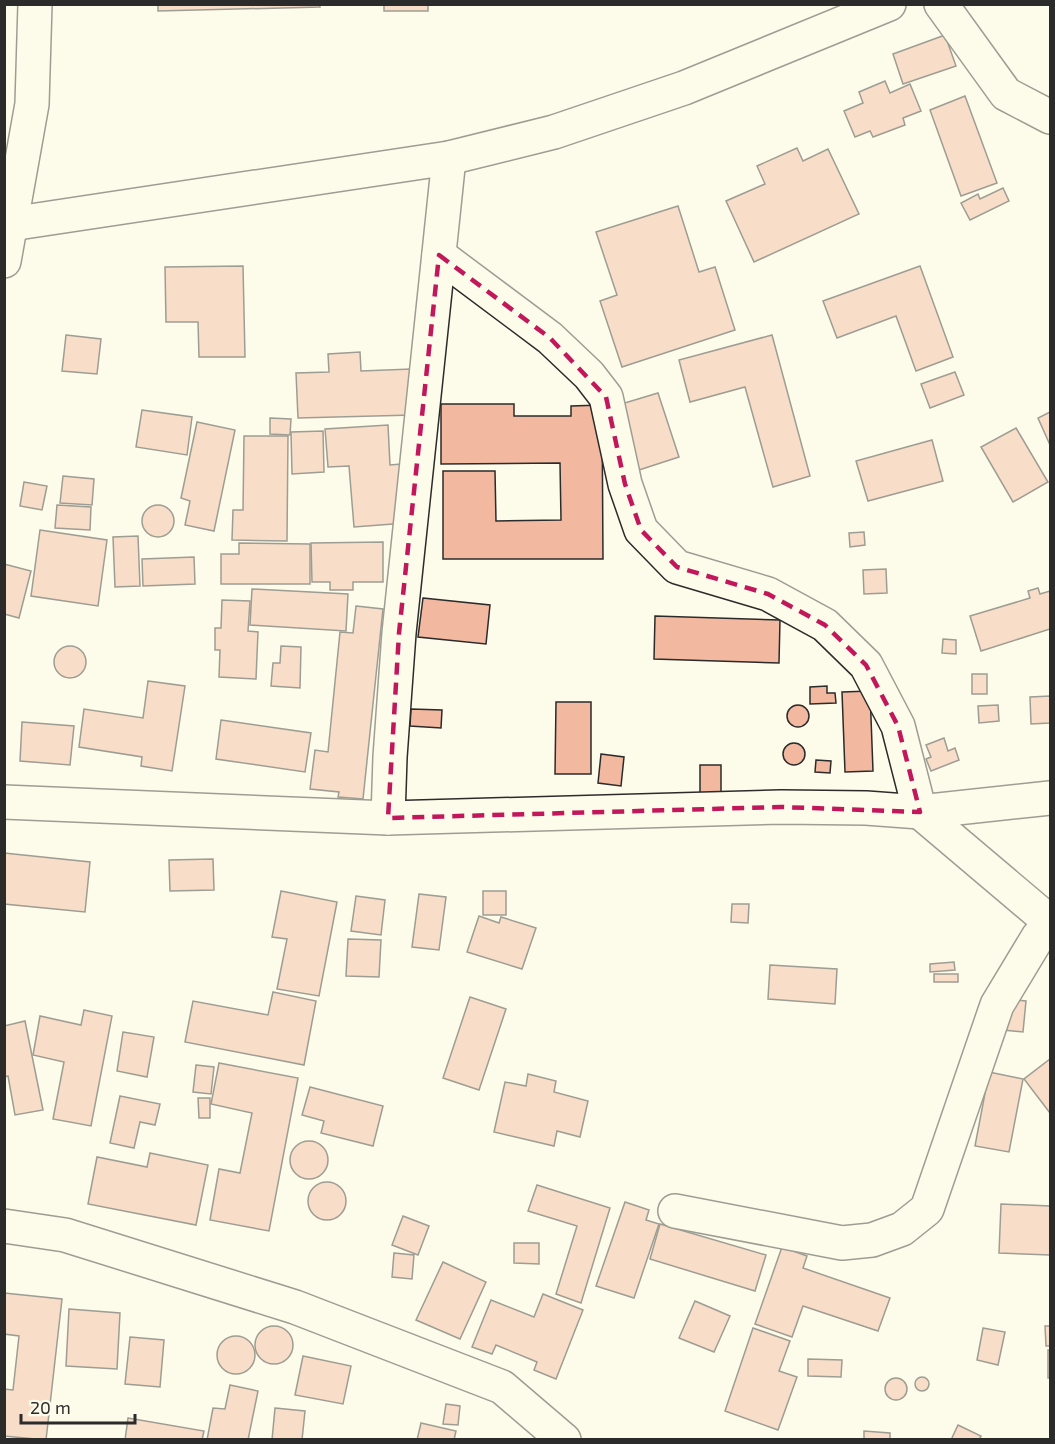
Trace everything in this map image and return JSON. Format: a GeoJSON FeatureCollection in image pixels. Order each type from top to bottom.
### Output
{"type":"FeatureCollection","features":[{"type":"Feature","properties":{"kind":"street"},"geometry":{"type":"LineString","coordinates":[[4,261],[8,225],[32,104],[35,4]]}},
{"type":"Feature","properties":{"kind":"street"},"geometry":{"type":"LineString","coordinates":[[8,225],[449,158],[554,132],[684,88],[889,4]]}},
{"type":"Feature","properties":{"kind":"street"},"geometry":{"type":"LineString","coordinates":[[941,4],[1006,94],[1050,117]]}},
{"type":"Feature","properties":{"kind":"street"},"geometry":{"type":"LineString","coordinates":[[388,818],[399,633],[449,158]]}},
{"type":"Feature","properties":{"kind":"street"},"geometry":{"type":"LineString","coordinates":[[439,255],[550,339],[589,375],[606,397],[625,484],[641,530],[677,567],[768,594],[825,625],[866,665],[898,726],[920,812],[1050,923],[1038,937],[997,1005],[927,1209],[902,1229],[872,1240],[842,1243],[675,1211]]}},
{"type":"Feature","properties":{"kind":"street"},"geometry":{"type":"LineString","coordinates":[[4,802],[388,818],[781,807],[866,808],[920,812],[1050,798]]}},
{"type":"Feature","properties":{"kind":"street"},"geometry":{"type":"LineString","coordinates":[[4,1226],[65,1235],[295,1307],[502,1387],[564,1440]]}},
{"type":"Feature","properties":{"kind":"highlighted area"},"geometry":{"type":"Polygon","coordinates":[[[439,255],[550,338],[606,397],[625,484],[641,530],[677,567],[768,594],[825,625],[866,665],[898,726],[920,812],[781,807],[388,818],[399,633],[439,255]]]}},
{"type":"Feature","properties":{"kind":"building"},"geometry":{"type":"Polygon","coordinates":[[[158,4],[319,4],[320,7],[158,11],[158,4]]]}},
{"type":"Feature","properties":{"kind":"building"},"geometry":{"type":"Polygon","coordinates":[[[384,4],[428,4],[428,11],[384,11],[384,4]]]}},
{"type":"Feature","properties":{"kind":"building"},"geometry":{"type":"Polygon","coordinates":[[[945,35],[956,66],[903,84],[893,54],[945,35]]]}},
{"type":"Feature","properties":{"kind":"building"},"geometry":{"type":"Polygon","coordinates":[[[885,81],[890,93],[910,84],[921,111],[903,118],[905,125],[873,137],[870,131],[855,137],[844,111],[863,103],[859,92],[885,81]]]}},
{"type":"Feature","properties":{"kind":"building"},"geometry":{"type":"Polygon","coordinates":[[[965,96],[997,183],[961,196],[930,110],[965,96]]]}},
{"type":"Feature","properties":{"kind":"building"},"geometry":{"type":"Polygon","coordinates":[[[797,148],[803,161],[828,149],[859,214],[754,262],[726,201],[765,184],[757,166],[797,148]]]}},
{"type":"Feature","properties":{"kind":"building"},"geometry":{"type":"Polygon","coordinates":[[[1003,188],[1009,201],[970,220],[961,203],[978,194],[980,199],[1003,188]]]}},
{"type":"Feature","properties":{"kind":"building"},"geometry":{"type":"Polygon","coordinates":[[[678,206],[699,272],[715,267],[735,330],[622,367],[600,301],[617,295],[596,232],[678,206]]]}},
{"type":"Feature","properties":{"kind":"building"},"geometry":{"type":"Polygon","coordinates":[[[243,266],[245,357],[199,357],[198,322],[166,322],[165,267],[243,266]]]}},
{"type":"Feature","properties":{"kind":"building"},"geometry":{"type":"Polygon","coordinates":[[[920,266],[953,357],[916,371],[896,316],[837,338],[823,301],[920,266]]]}},
{"type":"Feature","properties":{"kind":"building"},"geometry":{"type":"Polygon","coordinates":[[[66,335],[101,339],[97,374],[62,371],[66,335]]]}},
{"type":"Feature","properties":{"kind":"building"},"geometry":{"type":"Polygon","coordinates":[[[772,335],[810,476],[773,487],[745,387],[690,402],[679,360],[772,335]]]}},
{"type":"Feature","properties":{"kind":"building"},"geometry":{"type":"Polygon","coordinates":[[[360,352],[361,371],[411,369],[413,415],[298,418],[296,373],[329,372],[328,354],[360,352]]]}},
{"type":"Feature","properties":{"kind":"building"},"geometry":{"type":"Polygon","coordinates":[[[955,372],[964,395],[930,408],[921,384],[955,372]]]}},
{"type":"Feature","properties":{"kind":"building"},"geometry":{"type":"Polygon","coordinates":[[[658,393],[679,457],[639,470],[618,405],[658,393]]]}},
{"type":"Feature","properties":{"kind":"building"},"geometry":{"type":"Polygon","coordinates":[[[441,404],[514,404],[514,416],[571,416],[571,406],[602,405],[603,559],[443,559],[443,471],[495,471],[496,521],[561,520],[560,463],[441,464],[441,404]]]}},
{"type":"Feature","properties":{"kind":"building"},"geometry":{"type":"Polygon","coordinates":[[[142,410],[192,417],[187,455],[136,447],[142,410]]]}},
{"type":"Feature","properties":{"kind":"building"},"geometry":{"type":"Polygon","coordinates":[[[1050,412],[1050,445],[1038,418],[1050,412]]]}},
{"type":"Feature","properties":{"kind":"building"},"geometry":{"type":"Polygon","coordinates":[[[270,418],[291,419],[290,435],[270,434],[270,418]]]}},
{"type":"Feature","properties":{"kind":"building"},"geometry":{"type":"Polygon","coordinates":[[[197,422],[235,430],[214,531],[185,525],[190,501],[181,498],[197,422]]]}},
{"type":"Feature","properties":{"kind":"building"},"geometry":{"type":"Polygon","coordinates":[[[388,425],[390,465],[401,464],[406,523],[354,527],[349,466],[328,467],[325,429],[388,425]]]}},
{"type":"Feature","properties":{"kind":"building"},"geometry":{"type":"Polygon","coordinates":[[[1016,428],[1048,482],[1013,502],[981,447],[1016,428]]]}},
{"type":"Feature","properties":{"kind":"building"},"geometry":{"type":"Polygon","coordinates":[[[323,431],[324,472],[292,474],[291,432],[323,431]]]}},
{"type":"Feature","properties":{"kind":"building"},"geometry":{"type":"Polygon","coordinates":[[[244,436],[288,436],[287,541],[232,540],[233,510],[243,510],[244,436]]]}},
{"type":"Feature","properties":{"kind":"building"},"geometry":{"type":"Polygon","coordinates":[[[932,440],[943,481],[868,501],[856,461],[932,440]]]}},
{"type":"Feature","properties":{"kind":"building"},"geometry":{"type":"Polygon","coordinates":[[[63,476],[94,479],[92,505],[60,503],[63,476]]]}},
{"type":"Feature","properties":{"kind":"building"},"geometry":{"type":"Polygon","coordinates":[[[24,482],[47,486],[42,510],[20,506],[24,482]]]}},
{"type":"Feature","properties":{"kind":"building"},"geometry":{"type":"Polygon","coordinates":[[[57,505],[91,507],[90,530],[55,528],[57,505]]]}},
{"type":"Feature","properties":{"kind":"building"},"geometry":{"type":"Polygon","coordinates":[[[158,505],[169,510],[174,521],[169,532],[158,537],[147,532],[142,521],[147,510],[158,505]]]}},
{"type":"Feature","properties":{"kind":"building"},"geometry":{"type":"Polygon","coordinates":[[[40,530],[107,540],[98,606],[31,596],[40,530]]]}},
{"type":"Feature","properties":{"kind":"building"},"geometry":{"type":"Polygon","coordinates":[[[864,532],[865,545],[850,547],[849,533],[864,532]]]}},
{"type":"Feature","properties":{"kind":"building"},"geometry":{"type":"Polygon","coordinates":[[[138,536],[140,586],[115,587],[113,537],[138,536]]]}},
{"type":"Feature","properties":{"kind":"building"},"geometry":{"type":"Polygon","coordinates":[[[383,542],[383,582],[353,582],[353,590],[330,590],[330,582],[312,582],[311,543],[383,542]]]}},
{"type":"Feature","properties":{"kind":"building"},"geometry":{"type":"Polygon","coordinates":[[[239,543],[310,544],[310,584],[221,584],[221,554],[239,554],[239,543]]]}},
{"type":"Feature","properties":{"kind":"building"},"geometry":{"type":"Polygon","coordinates":[[[194,557],[195,584],[143,586],[142,559],[194,557]]]}},
{"type":"Feature","properties":{"kind":"building"},"geometry":{"type":"Polygon","coordinates":[[[4,564],[31,571],[19,618],[4,614],[4,564]]]}},
{"type":"Feature","properties":{"kind":"building"},"geometry":{"type":"Polygon","coordinates":[[[886,569],[887,593],[864,594],[863,570],[886,569]]]}},
{"type":"Feature","properties":{"kind":"building"},"geometry":{"type":"Polygon","coordinates":[[[1038,588],[1040,594],[1050,591],[1050,629],[981,651],[970,616],[1030,598],[1028,591],[1038,588]]]}},
{"type":"Feature","properties":{"kind":"building"},"geometry":{"type":"Polygon","coordinates":[[[252,589],[348,594],[346,631],[250,625],[252,589]]]}},
{"type":"Feature","properties":{"kind":"building"},"geometry":{"type":"Polygon","coordinates":[[[423,598],[490,605],[486,644],[418,637],[423,598]]]}},
{"type":"Feature","properties":{"kind":"building"},"geometry":{"type":"Polygon","coordinates":[[[222,600],[250,601],[248,631],[258,632],[256,679],[219,677],[220,650],[215,650],[215,628],[221,628],[222,600]]]}},
{"type":"Feature","properties":{"kind":"building"},"geometry":{"type":"Polygon","coordinates":[[[356,606],[383,609],[363,799],[338,797],[339,792],[310,789],[315,750],[328,752],[340,632],[353,633],[356,606]]]}},
{"type":"Feature","properties":{"kind":"building"},"geometry":{"type":"Polygon","coordinates":[[[655,616],[780,620],[779,663],[654,659],[655,616]]]}},
{"type":"Feature","properties":{"kind":"building"},"geometry":{"type":"Polygon","coordinates":[[[943,639],[956,640],[956,654],[942,653],[943,639]]]}},
{"type":"Feature","properties":{"kind":"building"},"geometry":{"type":"Polygon","coordinates":[[[70,646],[81,651],[86,662],[81,673],[70,678],[59,673],[54,662],[59,651],[70,646]]]}},
{"type":"Feature","properties":{"kind":"building"},"geometry":{"type":"Polygon","coordinates":[[[281,646],[301,647],[300,688],[271,686],[273,663],[280,663],[281,646]]]}},
{"type":"Feature","properties":{"kind":"building"},"geometry":{"type":"Polygon","coordinates":[[[972,674],[987,674],[987,694],[972,694],[972,674]]]}},
{"type":"Feature","properties":{"kind":"building"},"geometry":{"type":"Polygon","coordinates":[[[148,681],[185,686],[172,771],[141,766],[142,757],[79,747],[84,709],[143,718],[148,681]]]}},
{"type":"Feature","properties":{"kind":"building"},"geometry":{"type":"Polygon","coordinates":[[[827,686],[827,693],[835,693],[836,703],[810,704],[810,687],[827,686]]]}},
{"type":"Feature","properties":{"kind":"building"},"geometry":{"type":"Polygon","coordinates":[[[870,691],[873,771],[845,772],[842,692],[870,691]]]}},
{"type":"Feature","properties":{"kind":"building"},"geometry":{"type":"Polygon","coordinates":[[[1050,696],[1050,723],[1031,724],[1030,697],[1050,696]]]}},
{"type":"Feature","properties":{"kind":"building"},"geometry":{"type":"Polygon","coordinates":[[[556,702],[591,702],[591,774],[555,774],[556,702]]]}},
{"type":"Feature","properties":{"kind":"building"},"geometry":{"type":"Polygon","coordinates":[[[798,705],[806,708],[809,716],[806,724],[798,727],[790,724],[787,716],[790,708],[798,705]]]}},
{"type":"Feature","properties":{"kind":"building"},"geometry":{"type":"Polygon","coordinates":[[[998,705],[999,721],[979,723],[978,706],[998,705]]]}},
{"type":"Feature","properties":{"kind":"building"},"geometry":{"type":"Polygon","coordinates":[[[411,709],[442,710],[441,728],[410,726],[411,709]]]}},
{"type":"Feature","properties":{"kind":"building"},"geometry":{"type":"Polygon","coordinates":[[[221,720],[311,733],[305,772],[216,759],[221,720]]]}},
{"type":"Feature","properties":{"kind":"building"},"geometry":{"type":"Polygon","coordinates":[[[22,722],[74,726],[70,765],[20,761],[22,722]]]}},
{"type":"Feature","properties":{"kind":"building"},"geometry":{"type":"Polygon","coordinates":[[[944,738],[948,751],[955,748],[959,760],[931,771],[926,759],[931,757],[926,745],[944,738]]]}},
{"type":"Feature","properties":{"kind":"building"},"geometry":{"type":"Polygon","coordinates":[[[794,743],[802,746],[805,754],[802,762],[794,765],[786,762],[783,754],[786,746],[794,743]]]}},
{"type":"Feature","properties":{"kind":"building"},"geometry":{"type":"Polygon","coordinates":[[[601,754],[624,757],[621,786],[598,783],[601,754]]]}},
{"type":"Feature","properties":{"kind":"building"},"geometry":{"type":"Polygon","coordinates":[[[816,760],[831,761],[830,773],[815,772],[816,760]]]}},
{"type":"Feature","properties":{"kind":"building"},"geometry":{"type":"Polygon","coordinates":[[[700,765],[721,765],[721,794],[700,794],[700,765]]]}},
{"type":"Feature","properties":{"kind":"building"},"geometry":{"type":"Polygon","coordinates":[[[4,853],[90,862],[85,912],[4,904],[4,853]]]}},
{"type":"Feature","properties":{"kind":"building"},"geometry":{"type":"Polygon","coordinates":[[[213,859],[214,890],[170,891],[169,860],[213,859]]]}},
{"type":"Feature","properties":{"kind":"building"},"geometry":{"type":"Polygon","coordinates":[[[281,891],[337,902],[319,996],[277,989],[287,939],[272,937],[281,891]]]}},
{"type":"Feature","properties":{"kind":"building"},"geometry":{"type":"Polygon","coordinates":[[[483,891],[506,891],[506,915],[483,915],[483,891]]]}},
{"type":"Feature","properties":{"kind":"building"},"geometry":{"type":"Polygon","coordinates":[[[419,894],[446,897],[439,950],[412,947],[419,894]]]}},
{"type":"Feature","properties":{"kind":"building"},"geometry":{"type":"Polygon","coordinates":[[[356,896],[385,900],[381,935],[351,931],[356,896]]]}},
{"type":"Feature","properties":{"kind":"building"},"geometry":{"type":"Polygon","coordinates":[[[732,904],[749,904],[748,923],[731,922],[732,904]]]}},
{"type":"Feature","properties":{"kind":"building"},"geometry":{"type":"Polygon","coordinates":[[[479,916],[499,923],[501,917],[536,928],[522,969],[467,952],[479,916]]]}},
{"type":"Feature","properties":{"kind":"building"},"geometry":{"type":"Polygon","coordinates":[[[348,939],[381,940],[379,977],[346,976],[348,939]]]}},
{"type":"Feature","properties":{"kind":"building"},"geometry":{"type":"Polygon","coordinates":[[[954,962],[955,970],[930,972],[930,964],[954,962]]]}},
{"type":"Feature","properties":{"kind":"building"},"geometry":{"type":"Polygon","coordinates":[[[770,965],[837,969],[835,1004],[768,999],[770,965]]]}},
{"type":"Feature","properties":{"kind":"building"},"geometry":{"type":"Polygon","coordinates":[[[934,974],[958,974],[958,982],[934,982],[934,974]]]}},
{"type":"Feature","properties":{"kind":"building"},"geometry":{"type":"Polygon","coordinates":[[[273,992],[316,1001],[304,1065],[185,1042],[193,1001],[268,1015],[273,992]]]}},
{"type":"Feature","properties":{"kind":"building"},"geometry":{"type":"Polygon","coordinates":[[[470,997],[506,1009],[479,1090],[443,1078],[470,997]]]}},
{"type":"Feature","properties":{"kind":"building"},"geometry":{"type":"Polygon","coordinates":[[[1006,999],[1026,1001],[1023,1032],[1003,1030],[1006,999]]]}},
{"type":"Feature","properties":{"kind":"building"},"geometry":{"type":"Polygon","coordinates":[[[84,1010],[112,1016],[91,1126],[53,1119],[64,1062],[33,1055],[40,1016],[81,1025],[84,1010]]]}},
{"type":"Feature","properties":{"kind":"building"},"geometry":{"type":"Polygon","coordinates":[[[25,1021],[43,1110],[15,1115],[8,1076],[4,1077],[4,1026],[25,1021]]]}},
{"type":"Feature","properties":{"kind":"building"},"geometry":{"type":"Polygon","coordinates":[[[123,1032],[154,1037],[147,1077],[117,1071],[123,1032]]]}},
{"type":"Feature","properties":{"kind":"building"},"geometry":{"type":"Polygon","coordinates":[[[1050,1059],[1050,1113],[1024,1079],[1050,1059]]]}},
{"type":"Feature","properties":{"kind":"building"},"geometry":{"type":"Polygon","coordinates":[[[219,1063],[298,1078],[269,1231],[210,1220],[219,1169],[240,1173],[252,1113],[211,1104],[219,1063]]]}},
{"type":"Feature","properties":{"kind":"building"},"geometry":{"type":"Polygon","coordinates":[[[196,1065],[214,1067],[211,1094],[193,1092],[196,1065]]]}},
{"type":"Feature","properties":{"kind":"building"},"geometry":{"type":"Polygon","coordinates":[[[989,1072],[1023,1079],[1009,1152],[975,1146],[989,1072]]]}},
{"type":"Feature","properties":{"kind":"building"},"geometry":{"type":"Polygon","coordinates":[[[528,1074],[556,1081],[554,1092],[588,1101],[580,1137],[557,1131],[554,1146],[494,1132],[505,1082],[526,1086],[528,1074]]]}},
{"type":"Feature","properties":{"kind":"building"},"geometry":{"type":"Polygon","coordinates":[[[310,1087],[383,1106],[373,1146],[321,1133],[324,1121],[302,1115],[310,1087]]]}},
{"type":"Feature","properties":{"kind":"building"},"geometry":{"type":"Polygon","coordinates":[[[120,1096],[160,1104],[155,1125],[140,1122],[134,1148],[110,1143],[120,1096]]]}},
{"type":"Feature","properties":{"kind":"building"},"geometry":{"type":"Polygon","coordinates":[[[198,1098],[210,1098],[210,1118],[199,1118],[198,1098]]]}},
{"type":"Feature","properties":{"kind":"building"},"geometry":{"type":"Polygon","coordinates":[[[309,1141],[322,1147],[328,1160],[322,1173],[309,1179],[296,1173],[290,1160],[296,1147],[309,1141]]]}},
{"type":"Feature","properties":{"kind":"building"},"geometry":{"type":"Polygon","coordinates":[[[150,1153],[208,1165],[196,1225],[88,1204],[97,1157],[147,1167],[150,1153]]]}},
{"type":"Feature","properties":{"kind":"building"},"geometry":{"type":"Polygon","coordinates":[[[327,1182],[340,1188],[346,1201],[340,1214],[327,1220],[314,1214],[308,1201],[314,1188],[327,1182]]]}},
{"type":"Feature","properties":{"kind":"building"},"geometry":{"type":"Polygon","coordinates":[[[537,1185],[610,1208],[581,1303],[556,1294],[577,1226],[528,1211],[537,1185]]]}},
{"type":"Feature","properties":{"kind":"building"},"geometry":{"type":"Polygon","coordinates":[[[625,1202],[649,1210],[646,1220],[659,1224],[634,1298],[596,1286],[625,1202]]]}},
{"type":"Feature","properties":{"kind":"building"},"geometry":{"type":"Polygon","coordinates":[[[1001,1204],[1050,1206],[1050,1255],[999,1253],[1001,1204]]]}},
{"type":"Feature","properties":{"kind":"building"},"geometry":{"type":"Polygon","coordinates":[[[403,1216],[429,1226],[418,1255],[392,1245],[403,1216]]]}},
{"type":"Feature","properties":{"kind":"building"},"geometry":{"type":"Polygon","coordinates":[[[660,1224],[766,1255],[755,1291],[650,1259],[660,1224]]]}},
{"type":"Feature","properties":{"kind":"building"},"geometry":{"type":"Polygon","coordinates":[[[514,1243],[539,1243],[539,1264],[514,1263],[514,1243]]]}},
{"type":"Feature","properties":{"kind":"building"},"geometry":{"type":"Polygon","coordinates":[[[782,1247],[807,1256],[803,1268],[890,1298],[878,1331],[803,1306],[792,1337],[755,1324],[782,1247]]]}},
{"type":"Feature","properties":{"kind":"building"},"geometry":{"type":"Polygon","coordinates":[[[394,1253],[414,1255],[412,1279],[392,1277],[394,1253]]]}},
{"type":"Feature","properties":{"kind":"building"},"geometry":{"type":"Polygon","coordinates":[[[443,1262],[486,1282],[460,1339],[416,1320],[443,1262]]]}},
{"type":"Feature","properties":{"kind":"building"},"geometry":{"type":"Polygon","coordinates":[[[4,1293],[62,1299],[46,1440],[4,1436],[4,1389],[13,1390],[19,1336],[4,1334],[4,1293]]]}},
{"type":"Feature","properties":{"kind":"building"},"geometry":{"type":"Polygon","coordinates":[[[543,1294],[583,1310],[556,1379],[534,1370],[537,1362],[496,1345],[492,1354],[472,1347],[491,1300],[534,1317],[543,1294]]]}},
{"type":"Feature","properties":{"kind":"building"},"geometry":{"type":"Polygon","coordinates":[[[695,1301],[730,1316],[714,1352],[679,1338],[695,1301]]]}},
{"type":"Feature","properties":{"kind":"building"},"geometry":{"type":"Polygon","coordinates":[[[69,1309],[120,1313],[117,1369],[66,1366],[69,1309]]]}},
{"type":"Feature","properties":{"kind":"building"},"geometry":{"type":"Polygon","coordinates":[[[274,1326],[287,1332],[293,1345],[287,1358],[274,1364],[261,1358],[255,1345],[261,1332],[274,1326]]]}},
{"type":"Feature","properties":{"kind":"building"},"geometry":{"type":"Polygon","coordinates":[[[1045,1326],[1050,1326],[1050,1346],[1046,1346],[1045,1326]]]}},
{"type":"Feature","properties":{"kind":"building"},"geometry":{"type":"Polygon","coordinates":[[[753,1328],[790,1341],[779,1371],[797,1377],[778,1430],[725,1411],[753,1328]]]}},
{"type":"Feature","properties":{"kind":"building"},"geometry":{"type":"Polygon","coordinates":[[[983,1328],[1005,1332],[998,1365],[977,1360],[983,1328]]]}},
{"type":"Feature","properties":{"kind":"building"},"geometry":{"type":"Polygon","coordinates":[[[236,1336],[249,1342],[255,1355],[249,1368],[236,1374],[223,1368],[217,1355],[223,1342],[236,1336]]]}},
{"type":"Feature","properties":{"kind":"building"},"geometry":{"type":"Polygon","coordinates":[[[130,1337],[164,1340],[160,1387],[125,1384],[130,1337]]]}},
{"type":"Feature","properties":{"kind":"building"},"geometry":{"type":"Polygon","coordinates":[[[1048,1350],[1050,1350],[1050,1378],[1048,1378],[1048,1350]]]}},
{"type":"Feature","properties":{"kind":"building"},"geometry":{"type":"Polygon","coordinates":[[[303,1356],[351,1366],[343,1404],[295,1395],[303,1356]]]}},
{"type":"Feature","properties":{"kind":"building"},"geometry":{"type":"Polygon","coordinates":[[[808,1359],[842,1360],[841,1377],[808,1376],[808,1359]]]}},
{"type":"Feature","properties":{"kind":"building"},"geometry":{"type":"Polygon","coordinates":[[[919,1377],[925,1377],[929,1384],[925,1391],[919,1391],[915,1387],[915,1381],[919,1377]]]}},
{"type":"Feature","properties":{"kind":"building"},"geometry":{"type":"Polygon","coordinates":[[[892,1378],[900,1378],[907,1385],[907,1393],[900,1400],[892,1400],[885,1393],[885,1385],[892,1378]]]}},
{"type":"Feature","properties":{"kind":"building"},"geometry":{"type":"Polygon","coordinates":[[[230,1385],[258,1391],[248,1440],[207,1440],[213,1408],[225,1409],[230,1385]]]}},
{"type":"Feature","properties":{"kind":"building"},"geometry":{"type":"Polygon","coordinates":[[[446,1404],[460,1406],[458,1425],[443,1424],[446,1404]]]}},
{"type":"Feature","properties":{"kind":"building"},"geometry":{"type":"Polygon","coordinates":[[[275,1408],[305,1411],[302,1440],[272,1440],[275,1408]]]}},
{"type":"Feature","properties":{"kind":"building"},"geometry":{"type":"Polygon","coordinates":[[[128,1418],[204,1431],[202,1440],[125,1440],[128,1418]]]}},
{"type":"Feature","properties":{"kind":"building"},"geometry":{"type":"Polygon","coordinates":[[[421,1423],[456,1431],[454,1440],[417,1440],[421,1423]]]}},
{"type":"Feature","properties":{"kind":"building"},"geometry":{"type":"Polygon","coordinates":[[[958,1425],[981,1436],[979,1440],[951,1440],[958,1425]]]}},
{"type":"Feature","properties":{"kind":"building"},"geometry":{"type":"Polygon","coordinates":[[[864,1431],[890,1433],[890,1440],[864,1440],[864,1431]]]}}]}
